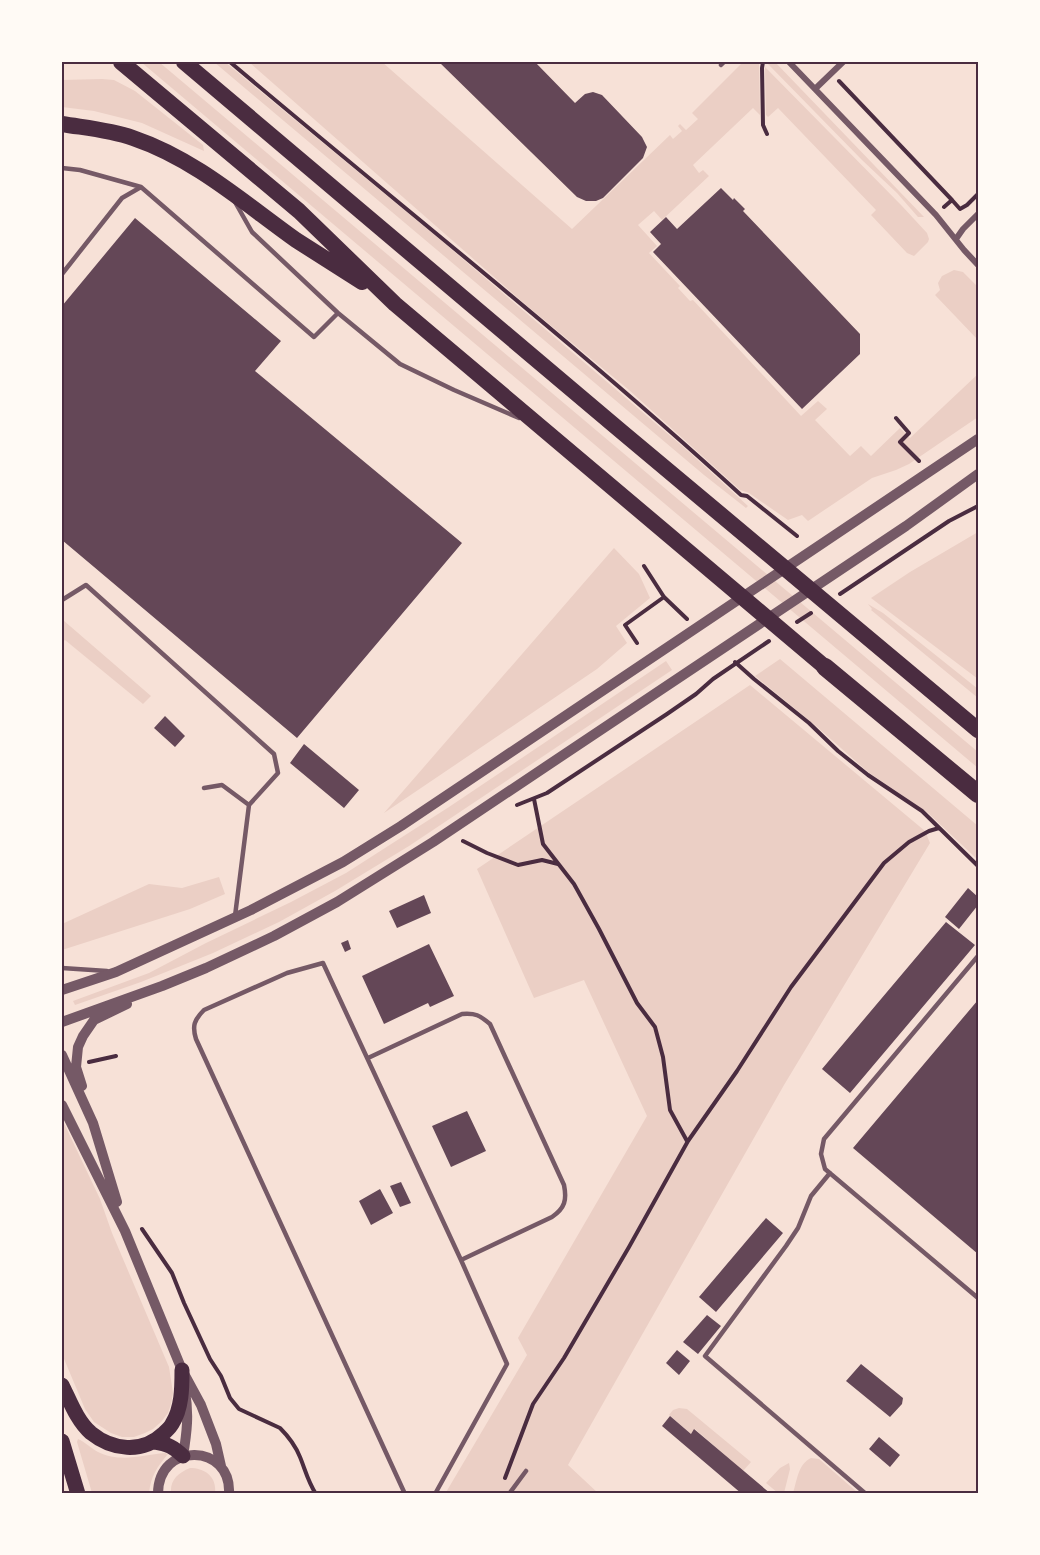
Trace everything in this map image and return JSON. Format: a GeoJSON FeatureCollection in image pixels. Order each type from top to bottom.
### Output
{"type":"FeatureCollection","features":[{"type":"Feature","properties":{"kind":"highway"},"geometry":{"type":"LineString","coordinates":[[122,62],[299,211],[395,304],[978,794]]}},
{"type":"Feature","properties":{"kind":"highway"},"geometry":{"type":"LineString","coordinates":[[184,62],[978,730]]}},
{"type":"Feature","properties":{"kind":"highway"},"geometry":{"type":"LineString","coordinates":[[64,125],[133,138],[188,163],[228,189],[297,240],[395,304]]}},
{"type":"Feature","properties":{"kind":"main road"},"geometry":{"type":"LineString","coordinates":[[62,1385],[80,1420],[90,1432],[108,1444],[123,1448],[141,1447],[155,1442],[172,1426],[182,1390],[182,1370]]}},
{"type":"Feature","properties":{"kind":"main road"},"geometry":{"type":"LineString","coordinates":[[62,1441],[78,1494]]}},
{"type":"Feature","properties":{"kind":"main road"},"geometry":{"type":"LineString","coordinates":[[155,1442],[174,1447],[183,1456]]}},
{"type":"Feature","properties":{"kind":"street"},"geometry":{"type":"LineString","coordinates":[[789,62],[936,215],[978,265]]}},
{"type":"Feature","properties":{"kind":"street"},"geometry":{"type":"LineString","coordinates":[[815,89],[843,62]]}},
{"type":"Feature","properties":{"kind":"street"},"geometry":{"type":"LineString","coordinates":[[956,239],[978,214]]}},
{"type":"Feature","properties":{"kind":"street"},"geometry":{"type":"LineString","coordinates":[[62,990],[116,972],[235,918],[313,879],[372,844],[978,439]]}},
{"type":"Feature","properties":{"kind":"street"},"geometry":{"type":"LineString","coordinates":[[125,1231],[76,1067],[78,1047],[94,1020],[162,986],[234,955],[337,902],[433,842],[685,674],[906,526],[978,474]]}},
{"type":"Feature","properties":{"kind":"street"},"geometry":{"type":"LineString","coordinates":[[62,1022],[162,986]]}},
{"type":"Feature","properties":{"kind":"street"},"geometry":{"type":"LineString","coordinates":[[62,1055],[93,1123]]}},
{"type":"Feature","properties":{"kind":"street"},"geometry":{"type":"LineString","coordinates":[[62,1105],[125,1231],[182,1370],[201,1405],[216,1444],[230,1493]]}},
{"type":"Feature","properties":{"kind":"street"},"geometry":{"type":"LineString","coordinates":[[182,1370],[188,1410],[183,1456]]}},
{"type":"Feature","properties":{"kind":"street"},"geometry":{"type":"LineString","coordinates":[[158,1494],[160,1476],[165,1468],[172,1461],[183,1456],[203,1455],[221,1467]]}},
{"type":"Feature","properties":{"kind":"lane"},"geometry":{"type":"LineString","coordinates":[[62,168],[80,170],[141,188],[314,337],[338,314]]}},
{"type":"Feature","properties":{"kind":"lane"},"geometry":{"type":"LineString","coordinates":[[62,274],[122,198],[141,188]]}},
{"type":"Feature","properties":{"kind":"lane"},"geometry":{"type":"LineString","coordinates":[[228,189],[252,232],[338,314],[400,364],[543,428]]}},
{"type":"Feature","properties":{"kind":"lane"},"geometry":{"type":"LineString","coordinates":[[62,600],[86,585],[274,754],[278,773],[249,805],[235,918]]}},
{"type":"Feature","properties":{"kind":"lane"},"geometry":{"type":"LineString","coordinates":[[204,788],[222,785],[249,805]]}},
{"type":"Feature","properties":{"kind":"lane"},"geometry":{"type":"LineString","coordinates":[[978,956],[824,1139],[821,1154],[825,1169],[978,1298]]}},
{"type":"Feature","properties":{"kind":"lane"},"geometry":{"type":"LineString","coordinates":[[405,1494],[196,1039],[194,1029],[197,1018],[204,1010],[287,973],[323,963],[507,1364],[435,1494]]}},
{"type":"Feature","properties":{"kind":"lane"},"geometry":{"type":"LineString","coordinates":[[62,968],[116,972]]}},
{"type":"Feature","properties":{"kind":"lane"},"geometry":{"type":"LineString","coordinates":[[368,1058],[462,1014],[479,1015],[490,1024],[564,1185],[566,1196],[563,1206],[552,1217],[461,1260]]}},
{"type":"Feature","properties":{"kind":"lane"},"geometry":{"type":"LineString","coordinates":[[830,1173],[811,1196],[798,1228],[786,1246],[705,1356],[866,1494]]}},
{"type":"Feature","properties":{"kind":"lane"},"geometry":{"type":"LineString","coordinates":[[509,1494],[526,1471]]}},
{"type":"Feature","properties":{"kind":"path"},"geometry":{"type":"LineString","coordinates":[[230,62],[663,424],[741,495],[747,496],[797,536]]}},
{"type":"Feature","properties":{"kind":"path"},"geometry":{"type":"LineString","coordinates":[[763,62],[763,125],[767,134]]}},
{"type":"Feature","properties":{"kind":"path"},"geometry":{"type":"LineString","coordinates":[[831,73],[960,208],[967,205],[978,194]]}},
{"type":"Feature","properties":{"kind":"path"},"geometry":{"type":"LineString","coordinates":[[944,208],[952,200]]}},
{"type":"Feature","properties":{"kind":"path"},"geometry":{"type":"LineString","coordinates":[[896,418],[909,433],[900,442],[920,462]]}},
{"type":"Feature","properties":{"kind":"path"},"geometry":{"type":"LineString","coordinates":[[831,599],[949,521],[978,506]]}},
{"type":"Feature","properties":{"kind":"path"},"geometry":{"type":"LineString","coordinates":[[637,643],[625,625],[664,597],[644,566]]}},
{"type":"Feature","properties":{"kind":"path"},"geometry":{"type":"LineString","coordinates":[[792,626],[812,612]]}},
{"type":"Feature","properties":{"kind":"path"},"geometry":{"type":"LineString","coordinates":[[547,793],[667,714],[772,639]]}},
{"type":"Feature","properties":{"kind":"path"},"geometry":{"type":"LineString","coordinates":[[754,679],[809,723],[838,752],[922,811],[978,866]]}},
{"type":"Feature","properties":{"kind":"path"},"geometry":{"type":"LineString","coordinates":[[534,799],[543,844],[574,884],[637,1004],[655,1027],[663,1057],[670,1110],[688,1141]]}},
{"type":"Feature","properties":{"kind":"path"},"geometry":{"type":"LineString","coordinates":[[504,1484],[509,1465],[534,1404],[564,1358],[629,1247],[688,1141],[737,1071],[791,987],[884,863],[909,842],[939,828]]}},
{"type":"Feature","properties":{"kind":"path"},"geometry":{"type":"LineString","coordinates":[[463,841],[518,866],[542,860],[559,864]]}},
{"type":"Feature","properties":{"kind":"path"},"geometry":{"type":"LineString","coordinates":[[85,1062],[116,1056]]}},
{"type":"Feature","properties":{"kind":"path"},"geometry":{"type":"LineString","coordinates":[[141,1229],[172,1273],[230,1398],[239,1409],[280,1428],[299,1455],[316,1494]]}},
{"type":"Feature","properties":{"kind":"shaded area"},"geometry":{"type":"Polygon","coordinates":[[[141,62],[159,62],[978,752],[978,768],[141,62]]]}},
{"type":"Feature","properties":{"kind":"shaded area"},"geometry":{"type":"Polygon","coordinates":[[[214,62],[225,62],[443,242],[688,451],[748,506],[746,508],[704,475],[214,62]]]}},
{"type":"Feature","properties":{"kind":"shaded area"},"geometry":{"type":"Polygon","coordinates":[[[249,62],[382,62],[572,229],[670,135],[673,139],[682,131],[678,126],[680,124],[686,130],[698,119],[692,113],[743,62],[759,62],[760,115],[753,108],[693,165],[699,173],[703,170],[709,176],[662,220],[654,211],[638,225],[657,246],[649,253],[680,286],[678,288],[690,301],[693,300],[801,416],[818,401],[827,409],[815,420],[850,456],[861,446],[871,456],[900,428],[910,438],[978,374],[978,417],[909,464],[872,478],[808,521],[802,515],[788,520],[749,493],[740,490],[629,390],[526,305],[249,62]]]}},
{"type":"Feature","properties":{"kind":"shaded area"},"geometry":{"type":"Polygon","coordinates":[[[775,62],[924,217],[918,217],[897,193],[768,64],[775,62]]]}},
{"type":"Feature","properties":{"kind":"shaded area"},"geometry":{"type":"Polygon","coordinates":[[[765,67],[927,233],[928,242],[914,256],[907,253],[871,215],[876,210],[778,108],[768,117],[766,115],[765,67]]]}},
{"type":"Feature","properties":{"kind":"shaded area"},"geometry":{"type":"Polygon","coordinates":[[[62,80],[114,80],[135,91],[203,145],[204,151],[142,123],[94,111],[62,107],[62,80]]]}},
{"type":"Feature","properties":{"kind":"shaded area"},"geometry":{"type":"Polygon","coordinates":[[[954,270],[963,272],[978,287],[978,340],[935,295],[940,290],[938,283],[942,276],[954,270]]]}},
{"type":"Feature","properties":{"kind":"shaded area"},"geometry":{"type":"Polygon","coordinates":[[[978,532],[978,679],[871,598],[978,532]]]}},
{"type":"Feature","properties":{"kind":"shaded area"},"geometry":{"type":"Polygon","coordinates":[[[614,548],[639,574],[650,598],[616,626],[627,643],[597,669],[384,813],[614,548]]]}},
{"type":"Feature","properties":{"kind":"shaded area"},"geometry":{"type":"Polygon","coordinates":[[[868,604],[883,613],[978,689],[978,698],[871,610],[868,604]]]}},
{"type":"Feature","properties":{"kind":"shaded area"},"geometry":{"type":"Polygon","coordinates":[[[63,620],[151,696],[143,704],[65,640],[62,642],[63,620]]]}},
{"type":"Feature","properties":{"kind":"shaded area"},"geometry":{"type":"Polygon","coordinates":[[[780,659],[978,826],[978,860],[928,813],[868,772],[755,676],[780,659]]]}},
{"type":"Feature","properties":{"kind":"shaded area"},"geometry":{"type":"Polygon","coordinates":[[[666,661],[672,670],[409,846],[335,891],[279,922],[213,953],[75,1005],[73,1001],[149,973],[346,873],[449,807],[666,661]]]}},
{"type":"Feature","properties":{"kind":"shaded area"},"geometry":{"type":"Polygon","coordinates":[[[750,685],[925,831],[930,843],[784,1085],[568,1465],[598,1493],[445,1494],[527,1355],[518,1338],[647,1116],[584,980],[534,998],[477,869],[750,685]]]}},
{"type":"Feature","properties":{"kind":"shaded area"},"geometry":{"type":"Polygon","coordinates":[[[219,877],[225,894],[190,909],[62,950],[62,924],[149,884],[182,888],[219,877]]]}},
{"type":"Feature","properties":{"kind":"shaded area"},"geometry":{"type":"Polygon","coordinates":[[[62,1119],[100,1199],[112,1233],[169,1367],[173,1393],[168,1413],[153,1429],[134,1437],[122,1437],[111,1433],[94,1422],[85,1409],[62,1354],[62,1119]]]}},
{"type":"Feature","properties":{"kind":"shaded area"},"geometry":{"type":"Polygon","coordinates":[[[687,1409],[751,1462],[743,1471],[695,1429],[691,1434],[669,1415],[673,1410],[687,1409]]]}},
{"type":"Feature","properties":{"kind":"shaded area"},"geometry":{"type":"Polygon","coordinates":[[[78,1439],[98,1452],[115,1457],[168,1454],[155,1472],[149,1493],[92,1493],[78,1439]]]}},
{"type":"Feature","properties":{"kind":"shaded area"},"geometry":{"type":"Polygon","coordinates":[[[811,1458],[819,1459],[857,1492],[793,1493],[803,1464],[811,1458]]]}},
{"type":"Feature","properties":{"kind":"shaded area"},"geometry":{"type":"Polygon","coordinates":[[[789,1463],[790,1469],[784,1493],[778,1493],[766,1483],[780,1468],[789,1463]]]}},
{"type":"Feature","properties":{"kind":"shaded area"},"geometry":{"type":"Polygon","coordinates":[[[190,1468],[209,1474],[214,1482],[215,1493],[171,1493],[172,1484],[176,1478],[190,1468]]]}},
{"type":"Feature","properties":{"kind":"building"},"geometry":{"type":"Polygon","coordinates":[[[439,62],[535,62],[575,103],[585,94],[593,92],[602,95],[642,137],[647,147],[643,158],[603,198],[586,201],[577,197],[439,62]]]}},
{"type":"Feature","properties":{"kind":"building"},"geometry":{"type":"Polygon","coordinates":[[[721,188],[745,209],[743,211],[860,334],[860,354],[802,409],[653,252],[661,244],[650,232],[666,217],[677,229],[721,188]]]}},
{"type":"Feature","properties":{"kind":"building"},"geometry":{"type":"Polygon","coordinates":[[[135,218],[281,341],[255,371],[462,543],[297,738],[62,540],[62,306],[135,218]]]}},
{"type":"Feature","properties":{"kind":"building"},"geometry":{"type":"Polygon","coordinates":[[[165,716],[185,736],[175,747],[154,728],[165,716]]]}},
{"type":"Feature","properties":{"kind":"building"},"geometry":{"type":"Polygon","coordinates":[[[304,744],[359,790],[344,808],[290,763],[304,744]]]}},
{"type":"Feature","properties":{"kind":"building"},"geometry":{"type":"Polygon","coordinates":[[[968,888],[978,897],[978,905],[959,929],[945,917],[968,888]]]}},
{"type":"Feature","properties":{"kind":"building"},"geometry":{"type":"Polygon","coordinates":[[[424,895],[431,913],[397,928],[389,911],[424,895]]]}},
{"type":"Feature","properties":{"kind":"building"},"geometry":{"type":"Polygon","coordinates":[[[946,922],[975,945],[850,1093],[822,1069],[946,922]]]}},
{"type":"Feature","properties":{"kind":"building"},"geometry":{"type":"Polygon","coordinates":[[[348,940],[351,949],[345,952],[341,943],[348,940]]]}},
{"type":"Feature","properties":{"kind":"building"},"geometry":{"type":"Polygon","coordinates":[[[429,944],[454,996],[430,1007],[428,1003],[384,1024],[362,976],[429,944]]]}},
{"type":"Feature","properties":{"kind":"building"},"geometry":{"type":"Polygon","coordinates":[[[978,1000],[978,1254],[853,1148],[978,1000]]]}},
{"type":"Feature","properties":{"kind":"building"},"geometry":{"type":"Polygon","coordinates":[[[467,1111],[486,1151],[451,1167],[432,1126],[467,1111]]]}},
{"type":"Feature","properties":{"kind":"building"},"geometry":{"type":"Polygon","coordinates":[[[401,1182],[411,1203],[400,1207],[390,1186],[401,1182]]]}},
{"type":"Feature","properties":{"kind":"building"},"geometry":{"type":"Polygon","coordinates":[[[380,1189],[393,1213],[371,1225],[359,1201],[380,1189]]]}},
{"type":"Feature","properties":{"kind":"building"},"geometry":{"type":"Polygon","coordinates":[[[766,1218],[783,1233],[716,1312],[699,1297],[766,1218]]]}},
{"type":"Feature","properties":{"kind":"building"},"geometry":{"type":"Polygon","coordinates":[[[707,1315],[721,1326],[698,1354],[683,1342],[707,1315]]]}},
{"type":"Feature","properties":{"kind":"building"},"geometry":{"type":"Polygon","coordinates":[[[677,1350],[690,1361],[679,1375],[666,1363],[677,1350]]]}},
{"type":"Feature","properties":{"kind":"building"},"geometry":{"type":"Polygon","coordinates":[[[861,1364],[903,1398],[902,1404],[890,1417],[846,1381],[861,1364]]]}},
{"type":"Feature","properties":{"kind":"building"},"geometry":{"type":"Polygon","coordinates":[[[670,1416],[691,1434],[694,1429],[771,1494],[742,1494],[662,1426],[670,1416]]]}},
{"type":"Feature","properties":{"kind":"building"},"geometry":{"type":"Polygon","coordinates":[[[879,1437],[900,1455],[890,1467],[869,1449],[879,1437]]]}}]}
